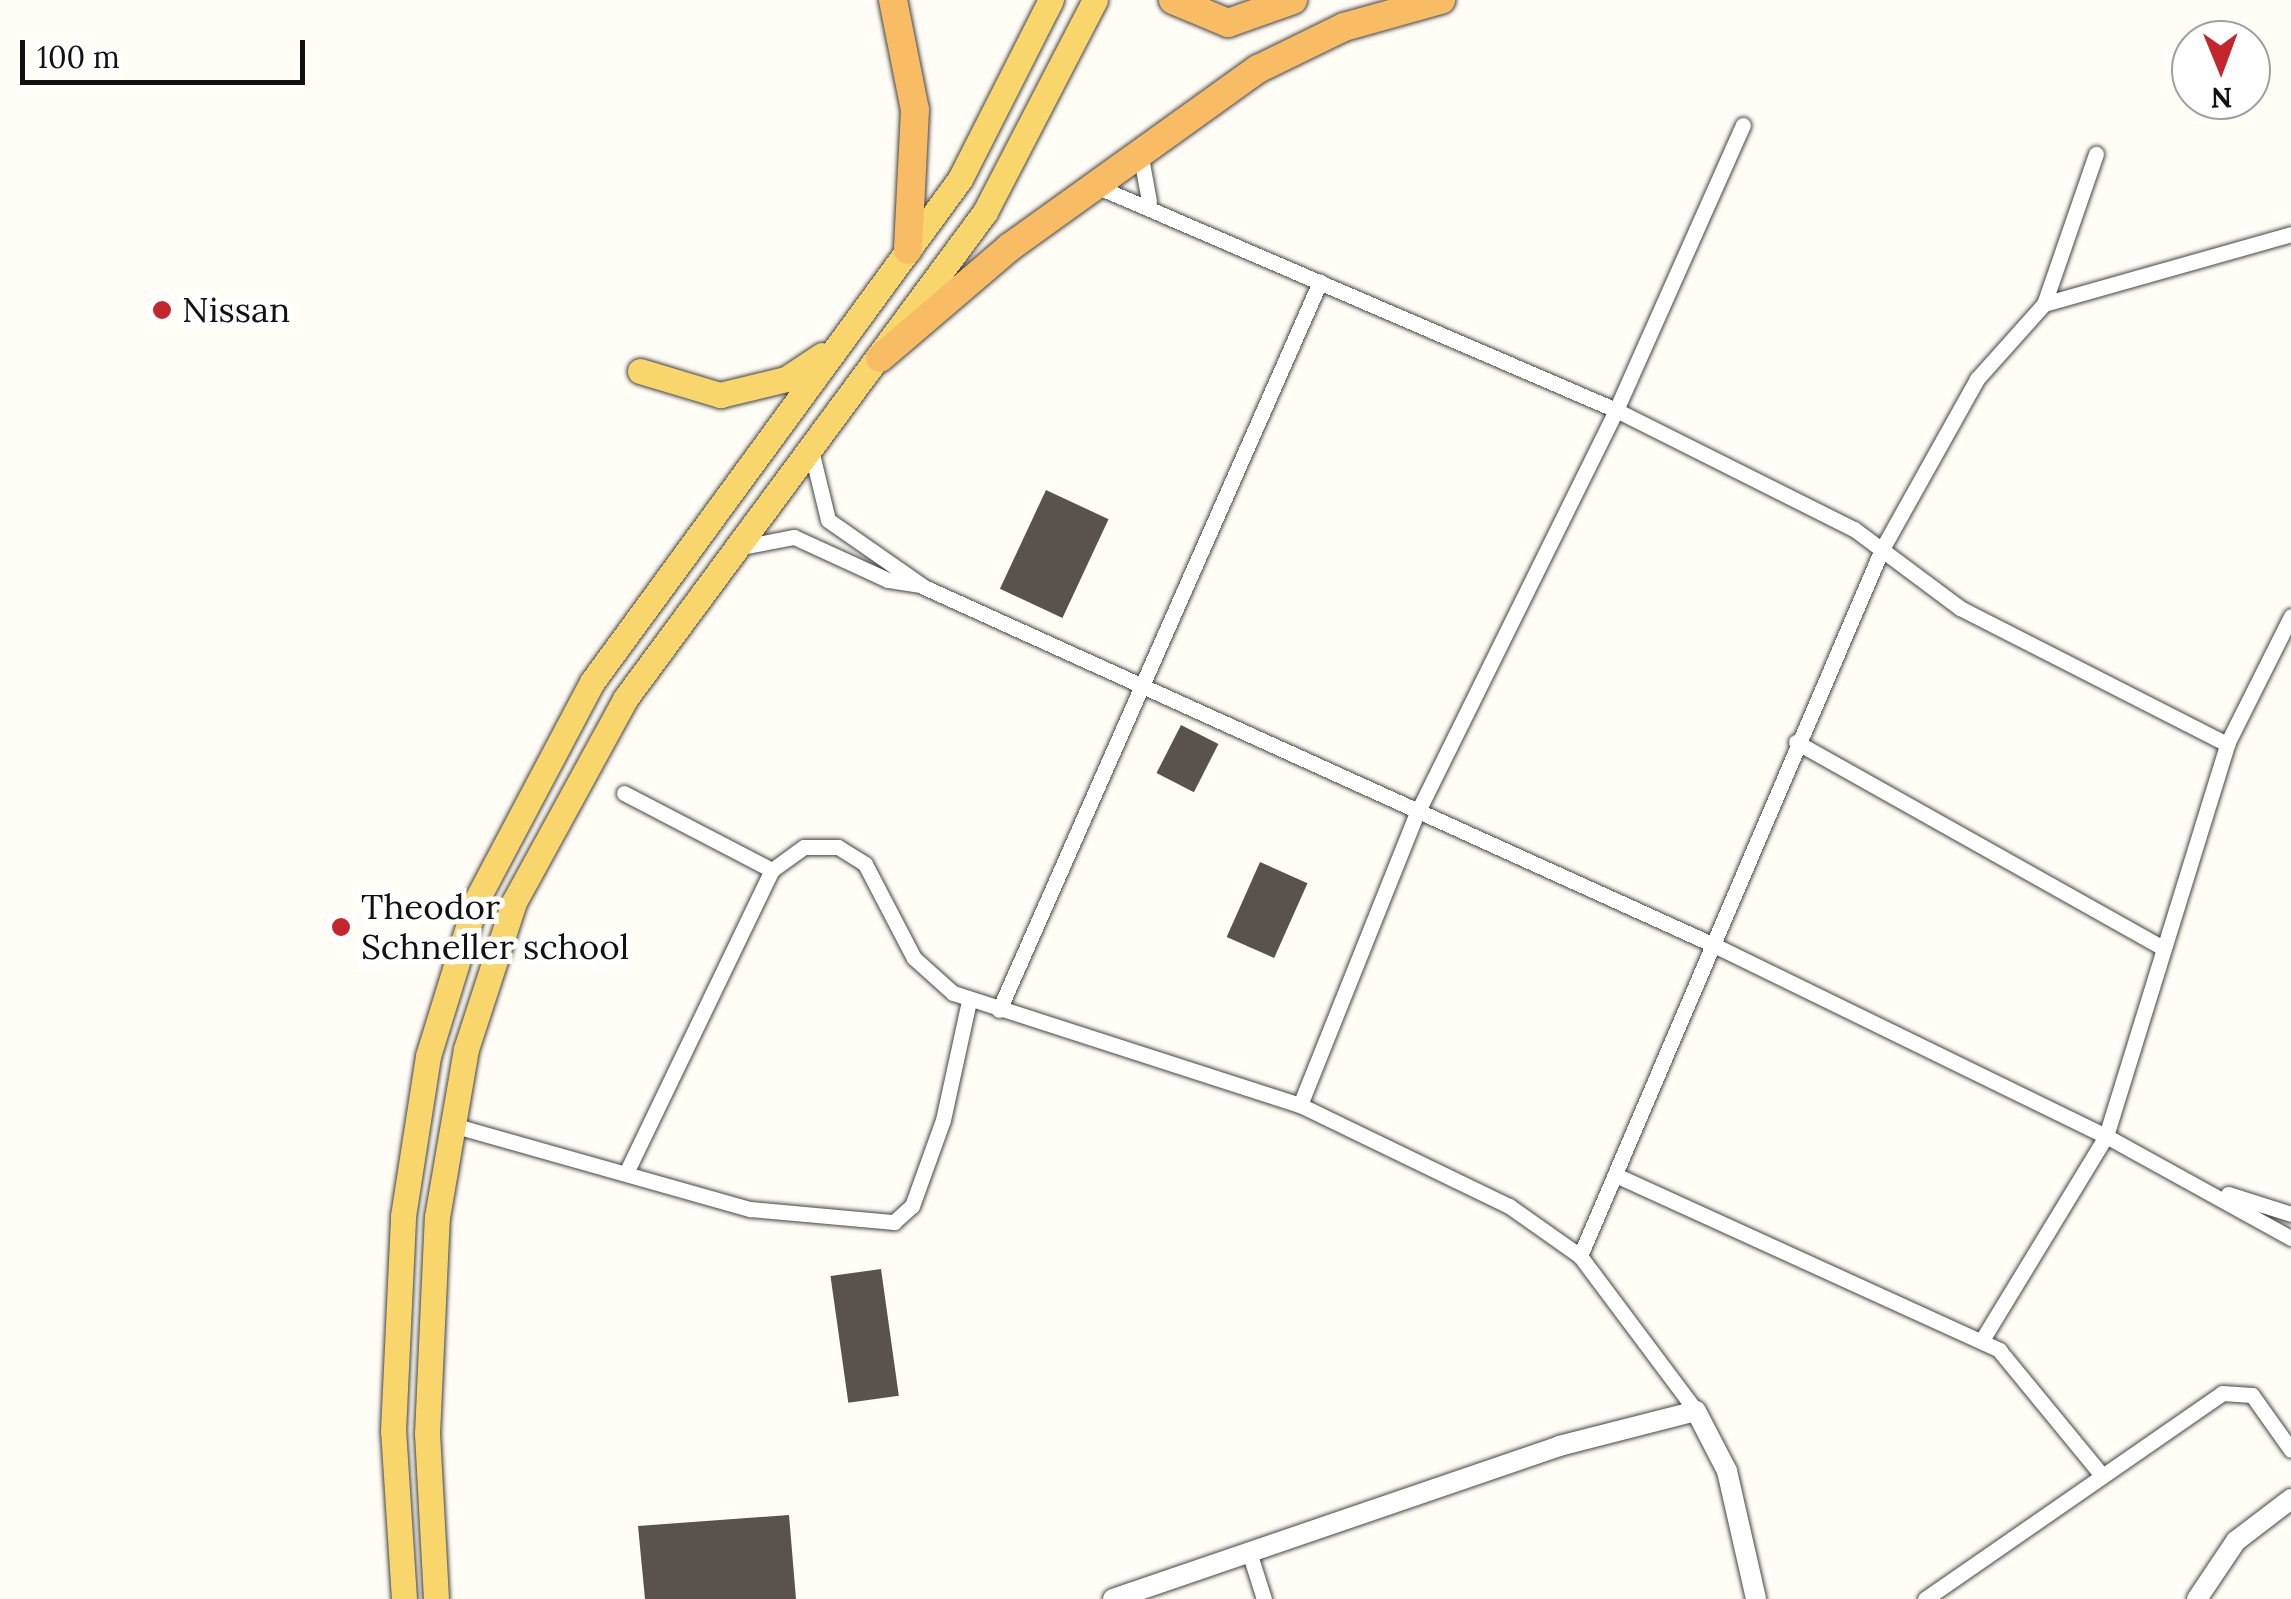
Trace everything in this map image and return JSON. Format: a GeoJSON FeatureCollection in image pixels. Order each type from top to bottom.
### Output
{"type":"FeatureCollection","features":[{"type":"Feature","properties":{"kind":"highway"},"geometry":{"type":"LineString","coordinates":[[892,0],[915,110],[908,250]]}},
{"type":"Feature","properties":{"kind":"highway"},"geometry":{"type":"LineString","coordinates":[[1173,0],[1228,23],[1293,0]]}},
{"type":"Feature","properties":{"kind":"highway"},"geometry":{"type":"LineString","coordinates":[[880,358],[1140,152],[1290,51],[1441,0]]}},
{"type":"Feature","properties":{"kind":"main road"},"geometry":{"type":"LineString","coordinates":[[404,1599],[394,1506],[402,1216],[449,978],[548,753],[744,469],[908,250],[995,120],[1051,0]]}},
{"type":"Feature","properties":{"kind":"main road"},"geometry":{"type":"LineString","coordinates":[[436,1599],[428,1504],[436,1236],[449,1124],[487,974],[546,832],[624,699],[774,494],[880,358],[1011,170],[1095,0]]}},
{"type":"Feature","properties":{"kind":"main road"},"geometry":{"type":"LineString","coordinates":[[640,372],[691,392],[736,394],[786,379],[846,336]]}},
{"type":"Feature","properties":{"kind":"main road"},"geometry":{"type":"LineString","coordinates":[[744,469],[774,494]]}},
{"type":"Feature","properties":{"kind":"main road"},"geometry":{"type":"LineString","coordinates":[[394,1506],[428,1504]]}},
{"type":"Feature","properties":{"kind":"street"},"geometry":{"type":"LineString","coordinates":[[1300,1105],[1416,815],[1616,410],[1744,124]]}},
{"type":"Feature","properties":{"kind":"street"},"geometry":{"type":"LineString","coordinates":[[1140,152],[1149,202]]}},
{"type":"Feature","properties":{"kind":"street"},"geometry":{"type":"LineString","coordinates":[[1580,1256],[1620,1177],[1796,742],[1882,549],[1977,380],[2044,304],[2096,154]]}},
{"type":"Feature","properties":{"kind":"street"},"geometry":{"type":"LineString","coordinates":[[1095,186],[1149,202],[1320,282],[1616,410],[1882,549],[1960,608],[2227,744]]}},
{"type":"Feature","properties":{"kind":"street"},"geometry":{"type":"LineString","coordinates":[[2044,304],[2291,234]]}},
{"type":"Feature","properties":{"kind":"street"},"geometry":{"type":"LineString","coordinates":[[1000,1010],[1136,685],[1320,282]]}},
{"type":"Feature","properties":{"kind":"street"},"geometry":{"type":"LineString","coordinates":[[811,447],[812,485],[828,520],[920,585],[1416,815],[1716,946],[2106,1136],[2291,1238]]}},
{"type":"Feature","properties":{"kind":"street"},"geometry":{"type":"LineString","coordinates":[[730,556],[760,540],[794,537],[888,580],[920,585]]}},
{"type":"Feature","properties":{"kind":"street"},"geometry":{"type":"LineString","coordinates":[[1982,1340],[2106,1136],[2160,946],[2227,744],[2291,616]]}},
{"type":"Feature","properties":{"kind":"street"},"geometry":{"type":"LineString","coordinates":[[1796,742],[2160,946]]}},
{"type":"Feature","properties":{"kind":"street"},"geometry":{"type":"LineString","coordinates":[[624,793],[772,870]]}},
{"type":"Feature","properties":{"kind":"street"},"geometry":{"type":"LineString","coordinates":[[626,1173],[772,870],[804,847],[854,853],[914,958],[969,1001],[1300,1105],[1452,1173],[1580,1256],[1696,1411],[1727,1471],[1754,1599]]}},
{"type":"Feature","properties":{"kind":"street"},"geometry":{"type":"LineString","coordinates":[[449,1124],[789,1217],[894,1222],[912,1206],[943,1120],[969,1001]]}},
{"type":"Feature","properties":{"kind":"street"},"geometry":{"type":"LineString","coordinates":[[1620,1177],[1982,1340],[2028,1376],[2100,1474]]}},
{"type":"Feature","properties":{"kind":"street"},"geometry":{"type":"LineString","coordinates":[[2185,1179],[2291,1214]]}},
{"type":"Feature","properties":{"kind":"street"},"geometry":{"type":"LineString","coordinates":[[1924,1599],[2100,1474],[2239,1391],[2252,1395],[2291,1450]]}},
{"type":"Feature","properties":{"kind":"street"},"geometry":{"type":"LineString","coordinates":[[1112,1599],[1251,1558],[1559,1446],[1696,1411]]}},
{"type":"Feature","properties":{"kind":"street"},"geometry":{"type":"LineString","coordinates":[[2197,1599],[2236,1541],[2291,1499]]}},
{"type":"Feature","properties":{"kind":"street"},"geometry":{"type":"LineString","coordinates":[[1251,1558],[1264,1599]]}},
{"type":"Feature","properties":{"kind":"building"},"geometry":{"type":"Polygon","coordinates":[[[1046,490],[1109,519],[1062,618],[1000,589],[1046,490]]]}},
{"type":"Feature","properties":{"kind":"building"},"geometry":{"type":"Polygon","coordinates":[[[1181,725],[1218,744],[1194,792],[1156,773],[1181,725]]]}},
{"type":"Feature","properties":{"kind":"building"},"geometry":{"type":"Polygon","coordinates":[[[1260,862],[1308,883],[1274,958],[1227,937],[1260,862]]]}},
{"type":"Feature","properties":{"kind":"building"},"geometry":{"type":"Polygon","coordinates":[[[881,1269],[899,1396],[848,1403],[830,1276],[881,1269]]]}},
{"type":"Feature","properties":{"kind":"building"},"geometry":{"type":"Polygon","coordinates":[[[789,1515],[796,1599],[645,1599],[638,1526],[789,1515]]]}},
{"type":"Feature","properties":{"kind":"place","name":"Nissan"},"geometry":{"type":"Point","coordinates":[162,310]}},
{"type":"Feature","properties":{"kind":"place","name":"Theodor Schneller school"},"geometry":{"type":"Point","coordinates":[341,927]}}]}
